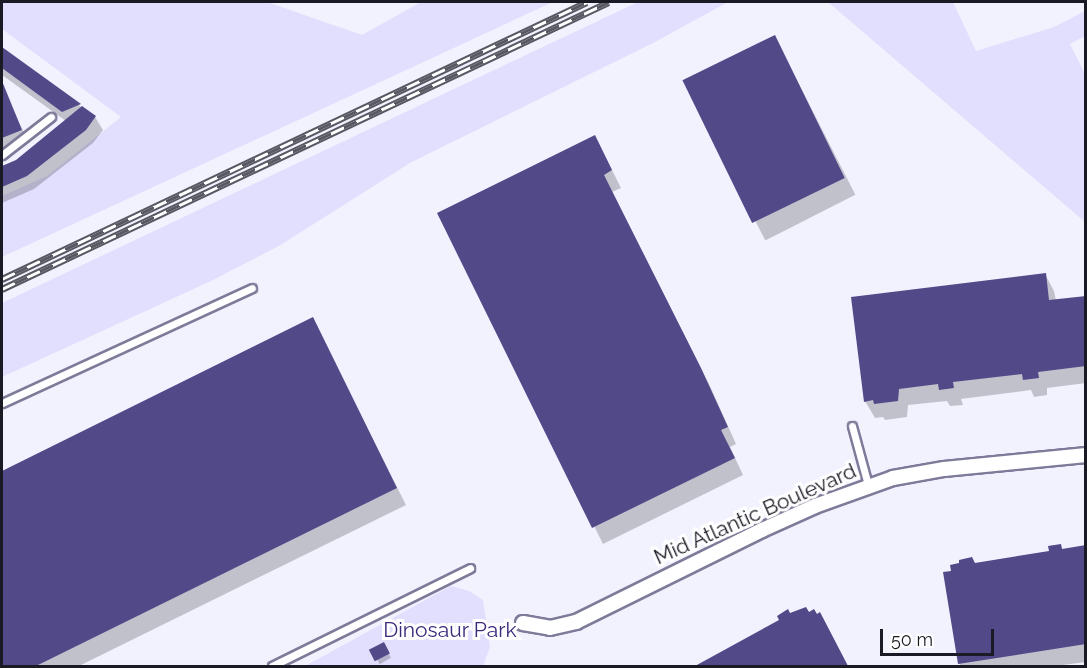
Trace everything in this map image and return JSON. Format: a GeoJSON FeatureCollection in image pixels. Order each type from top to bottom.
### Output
{"type":"FeatureCollection","features":[{"type":"Feature","properties":{"kind":"street","name":"Mid Atlantic Boulevard"},"geometry":{"type":"LineString","coordinates":[[523,623],[550,628],[576,622],[762,530],[868,485],[944,469],[1086,455]]}},
{"type":"Feature","properties":{"kind":"lane"},"geometry":{"type":"LineString","coordinates":[[2,155],[51,117]]}},
{"type":"Feature","properties":{"kind":"lane"},"geometry":{"type":"LineString","coordinates":[[2,403],[252,288]]}},
{"type":"Feature","properties":{"kind":"lane"},"geometry":{"type":"LineString","coordinates":[[852,426],[868,485]]}},
{"type":"Feature","properties":{"kind":"lane"},"geometry":{"type":"LineString","coordinates":[[272,666],[470,568]]}},
{"type":"Feature","properties":{"kind":"green space"},"geometry":{"type":"Polygon","coordinates":[[[2,2],[267,2],[362,35],[421,2],[553,2],[2,257],[2,196],[47,176],[121,117],[2,29],[2,2]]]}},
{"type":"Feature","properties":{"kind":"green space"},"geometry":{"type":"Polygon","coordinates":[[[638,2],[728,2],[655,42],[410,163],[279,246],[211,281],[2,377],[2,303],[638,2]]]}},
{"type":"Feature","properties":{"kind":"green space"},"geometry":{"type":"Polygon","coordinates":[[[828,2],[953,2],[976,51],[1054,27],[1085,11],[1085,36],[1070,44],[1085,74],[1085,222],[828,2]]]}},
{"type":"Feature","properties":{"kind":"green space","name":"Dinosaur Park"},"geometry":{"type":"Polygon","coordinates":[[[451,586],[469,591],[483,600],[490,647],[483,666],[305,666],[451,586]]]}},
{"type":"Feature","properties":{"kind":"building"},"geometry":{"type":"Polygon","coordinates":[[[775,35],[845,178],[752,223],[682,80],[775,35]]]}},
{"type":"Feature","properties":{"kind":"building"},"geometry":{"type":"Polygon","coordinates":[[[2,47],[81,104],[62,112],[2,68],[2,47]]]}},
{"type":"Feature","properties":{"kind":"building"},"geometry":{"type":"Polygon","coordinates":[[[2,81],[22,130],[2,138],[2,81]]]}},
{"type":"Feature","properties":{"kind":"building"},"geometry":{"type":"Polygon","coordinates":[[[82,106],[96,116],[86,130],[27,176],[2,187],[2,166],[16,160],[82,106]]]}},
{"type":"Feature","properties":{"kind":"building"},"geometry":{"type":"Polygon","coordinates":[[[595,135],[612,170],[604,175],[701,368],[728,427],[721,430],[735,458],[592,528],[437,213],[595,135]]]}},
{"type":"Feature","properties":{"kind":"building"},"geometry":{"type":"Polygon","coordinates":[[[1046,273],[1049,300],[1086,296],[1086,366],[1038,372],[1039,378],[1023,380],[1022,374],[953,382],[954,388],[939,390],[938,384],[899,389],[898,401],[874,404],[873,400],[864,402],[851,297],[1046,273]]]}},
{"type":"Feature","properties":{"kind":"building"},"geometry":{"type":"Polygon","coordinates":[[[313,317],[397,488],[36,666],[2,666],[2,471],[313,317]]]}},
{"type":"Feature","properties":{"kind":"building"},"geometry":{"type":"Polygon","coordinates":[[[1061,544],[1062,549],[1086,545],[1086,644],[958,664],[943,572],[951,571],[950,565],[959,563],[959,560],[972,557],[975,563],[1049,551],[1048,546],[1061,544]]]}},
{"type":"Feature","properties":{"kind":"building"},"geometry":{"type":"Polygon","coordinates":[[[806,607],[809,612],[814,609],[817,614],[820,612],[848,666],[695,666],[779,620],[777,616],[788,609],[790,613],[806,607]]]}},
{"type":"Feature","properties":{"kind":"building"},"geometry":{"type":"Polygon","coordinates":[[[384,642],[390,654],[375,661],[369,650],[384,642]]]}},
{"type":"Feature","properties":{"kind":"railway"},"geometry":{"type":"LineString","coordinates":[[2,279],[587,2]]}},
{"type":"Feature","properties":{"kind":"railway"},"geometry":{"type":"LineString","coordinates":[[2,289],[609,2]]}}]}
